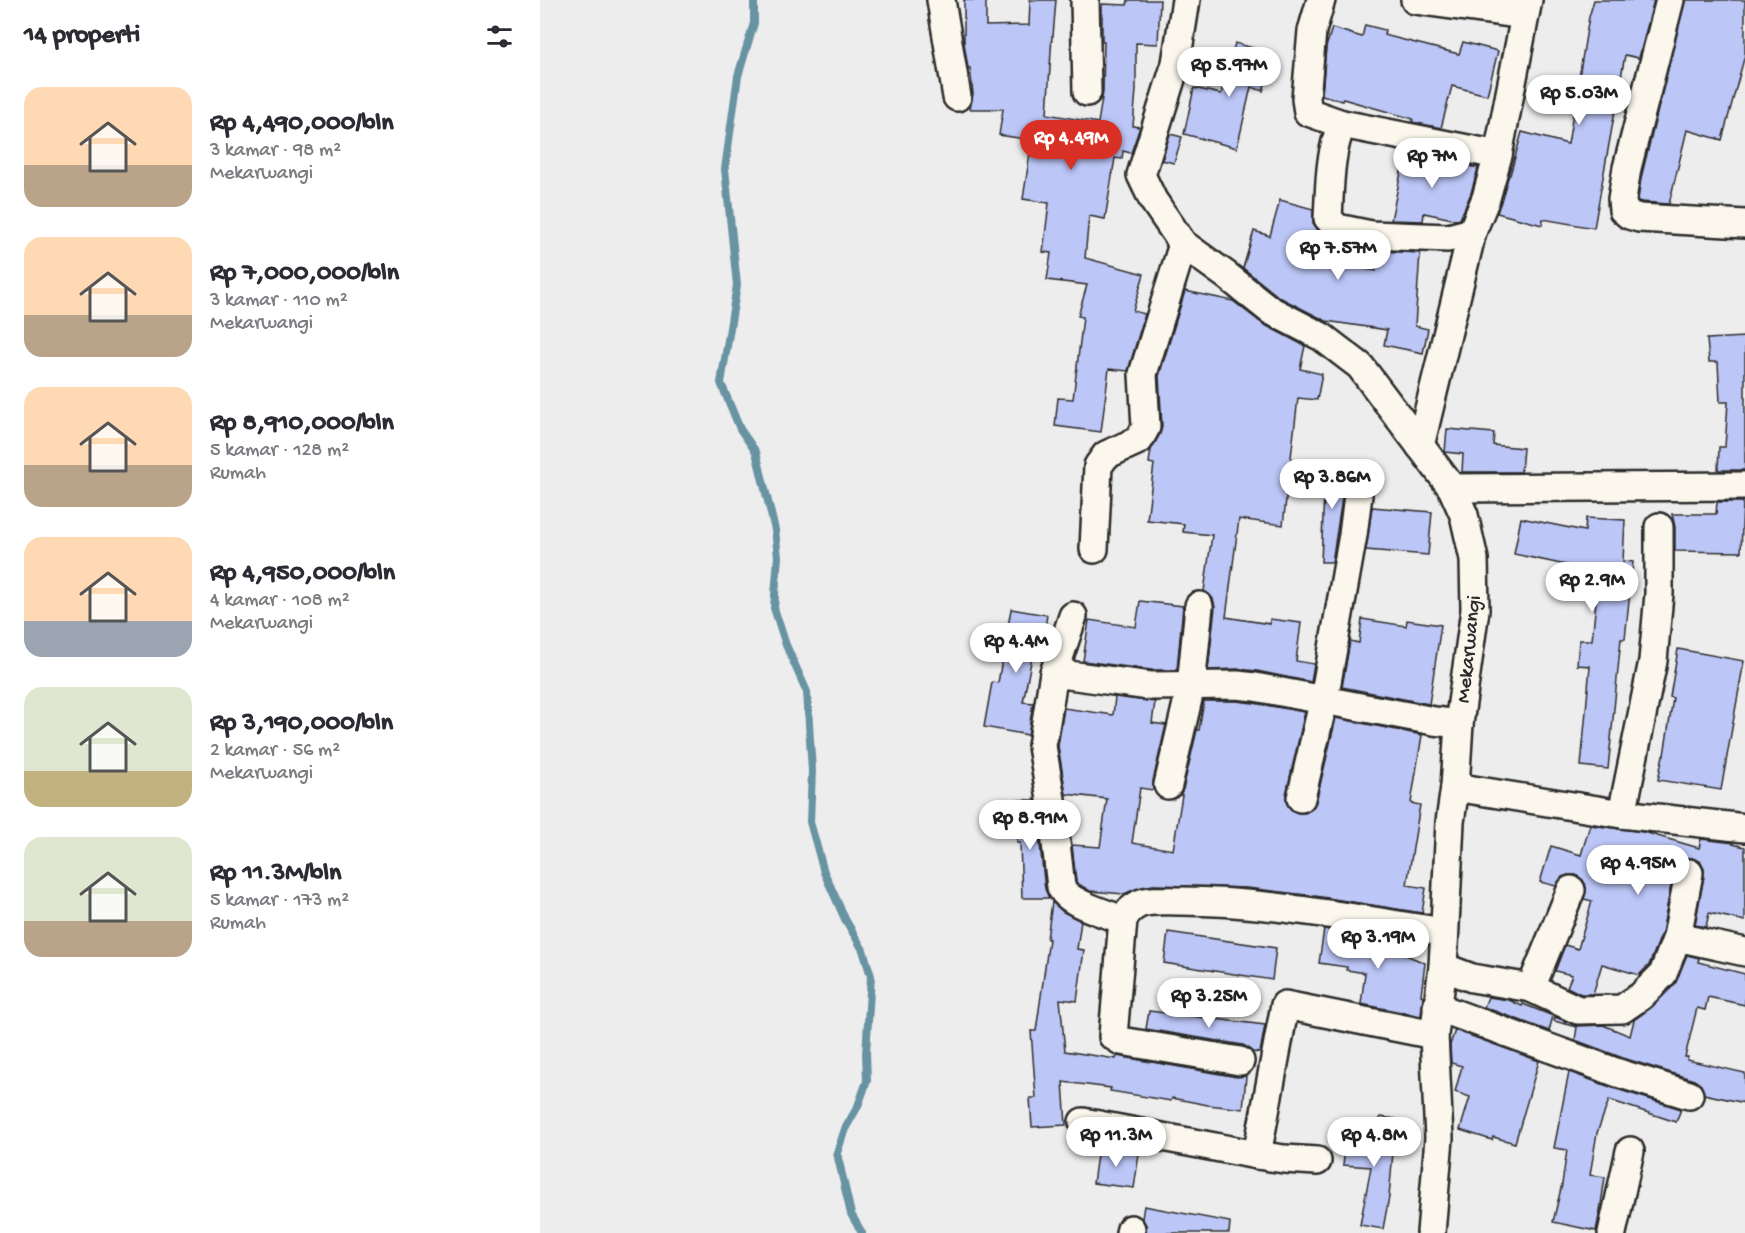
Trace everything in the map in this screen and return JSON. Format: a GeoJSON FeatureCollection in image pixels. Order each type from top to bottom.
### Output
{"type":"FeatureCollection","features":[{"type":"Feature","properties":{"kind":"street"},"geometry":{"type":"LineString","coordinates":[[941,0],[957,97]]}},
{"type":"Feature","properties":{"kind":"street"},"geometry":{"type":"LineString","coordinates":[[1085,0],[1087,92]]}},
{"type":"Feature","properties":{"kind":"street","name":"Mekarwangi"},"geometry":{"type":"LineString","coordinates":[[1186,0],[1176,63],[1141,175],[1153,200],[1183,244],[1226,274],[1270,310],[1322,337],[1360,366],[1452,488],[1464,515],[1474,559],[1475,610],[1459,724],[1450,822],[1443,967],[1434,1035],[1439,1138],[1431,1233]]}},
{"type":"Feature","properties":{"kind":"street"},"geometry":{"type":"LineString","coordinates":[[1321,0],[1312,31],[1306,106],[1308,112],[1342,124],[1498,156]]}},
{"type":"Feature","properties":{"kind":"street"},"geometry":{"type":"LineString","coordinates":[[1415,0],[1526,8],[1498,156],[1486,198],[1472,232],[1420,446]]}},
{"type":"Feature","properties":{"kind":"street"},"geometry":{"type":"LineString","coordinates":[[1670,0],[1622,188],[1623,210],[1639,218],[1745,224]]}},
{"type":"Feature","properties":{"kind":"street"},"geometry":{"type":"LineString","coordinates":[[1342,124],[1331,161],[1328,218],[1332,224],[1337,228],[1371,235],[1448,238],[1472,232]]}},
{"type":"Feature","properties":{"kind":"street"},"geometry":{"type":"LineString","coordinates":[[1094,549],[1098,466],[1106,455],[1139,440],[1146,427],[1143,374],[1183,244]]}},
{"type":"Feature","properties":{"kind":"street"},"geometry":{"type":"LineString","coordinates":[[1452,488],[1745,486]]}},
{"type":"Feature","properties":{"kind":"street"},"geometry":{"type":"LineString","coordinates":[[1300,798],[1324,699],[1358,495]]}},
{"type":"Feature","properties":{"kind":"street"},"geometry":{"type":"LineString","coordinates":[[1622,814],[1653,662],[1659,594],[1659,527]]}},
{"type":"Feature","properties":{"kind":"street"},"geometry":{"type":"LineString","coordinates":[[1168,785],[1191,686],[1199,606]]}},
{"type":"Feature","properties":{"kind":"street"},"geometry":{"type":"LineString","coordinates":[[1072,616],[1054,673],[1042,746],[1051,799],[1061,887],[1064,894],[1072,900],[1123,920]]}},
{"type":"Feature","properties":{"kind":"street"},"geometry":{"type":"LineString","coordinates":[[1054,673],[1150,686],[1237,685],[1459,724]]}},
{"type":"Feature","properties":{"kind":"street"},"geometry":{"type":"LineString","coordinates":[[1455,787],[1622,814],[1744,822]]}},
{"type":"Feature","properties":{"kind":"street"},"geometry":{"type":"LineString","coordinates":[[1443,967],[1472,978],[1531,988],[1578,1010],[1622,1009],[1641,996],[1664,974],[1677,937],[1689,873]]}},
{"type":"Feature","properties":{"kind":"street"},"geometry":{"type":"LineString","coordinates":[[1531,988],[1571,891]]}},
{"type":"Feature","properties":{"kind":"street"},"geometry":{"type":"LineString","coordinates":[[1240,1061],[1121,1041],[1113,1036],[1123,920],[1128,911],[1140,903],[1208,902],[1278,908],[1444,932]]}},
{"type":"Feature","properties":{"kind":"street"},"geometry":{"type":"LineString","coordinates":[[1677,937],[1745,952]]}},
{"type":"Feature","properties":{"kind":"street"},"geometry":{"type":"LineString","coordinates":[[1257,1155],[1286,1005],[1434,1035]]}},
{"type":"Feature","properties":{"kind":"street"},"geometry":{"type":"LineString","coordinates":[[1437,1007],[1618,1073],[1689,1095]]}},
{"type":"Feature","properties":{"kind":"street"},"geometry":{"type":"LineString","coordinates":[[1083,1122],[1257,1155],[1317,1161]]}},
{"type":"Feature","properties":{"kind":"street"},"geometry":{"type":"LineString","coordinates":[[1612,1233],[1630,1151]]}},
{"type":"Feature","properties":{"kind":"building"},"geometry":{"type":"Polygon","coordinates":[[[964,0],[986,0],[986,26],[1029,25],[1030,0],[1056,0],[1047,114],[1098,123],[1103,92],[1102,4],[1127,5],[1128,0],[1160,0],[1158,44],[1136,43],[1133,126],[1140,127],[1131,153],[1123,151],[1122,159],[1115,158],[1105,219],[1089,216],[1085,258],[1144,274],[1133,311],[1145,314],[1128,371],[1109,369],[1101,432],[1055,426],[1058,398],[1073,399],[1083,317],[1078,316],[1087,285],[1047,280],[1051,253],[1043,252],[1049,203],[1023,199],[1032,140],[999,135],[1003,109],[970,109],[973,94],[964,43],[964,0]]]}},
{"type":"Feature","properties":{"kind":"building"},"geometry":{"type":"Polygon","coordinates":[[[1594,0],[1654,0],[1639,58],[1625,55],[1594,228],[1543,219],[1542,225],[1497,213],[1522,132],[1568,144],[1589,17],[1594,0]]]}},
{"type":"Feature","properties":{"kind":"building"},"geometry":{"type":"Polygon","coordinates":[[[1685,0],[1745,0],[1745,55],[1722,140],[1687,130],[1669,204],[1642,202],[1638,201],[1641,178],[1685,0]]]}},
{"type":"Feature","properties":{"kind":"building"},"geometry":{"type":"Polygon","coordinates":[[[1365,25],[1385,30],[1384,35],[1459,54],[1463,42],[1498,51],[1487,95],[1452,86],[1441,128],[1412,122],[1413,119],[1322,95],[1326,47],[1332,28],[1362,37],[1365,25]]]}},
{"type":"Feature","properties":{"kind":"building"},"geometry":{"type":"Polygon","coordinates":[[[1235,43],[1274,54],[1263,91],[1251,87],[1237,148],[1184,134],[1194,88],[1221,94],[1235,43]]]}},
{"type":"Feature","properties":{"kind":"building"},"geometry":{"type":"Polygon","coordinates":[[[1170,134],[1182,137],[1174,163],[1162,160],[1170,134]]]}},
{"type":"Feature","properties":{"kind":"building"},"geometry":{"type":"Polygon","coordinates":[[[1405,153],[1478,168],[1460,219],[1424,213],[1423,221],[1391,220],[1405,153]]]}},
{"type":"Feature","properties":{"kind":"building"},"geometry":{"type":"Polygon","coordinates":[[[1280,200],[1313,209],[1313,223],[1318,230],[1310,260],[1376,271],[1378,251],[1420,253],[1415,326],[1428,329],[1423,353],[1384,345],[1387,330],[1326,321],[1279,297],[1243,268],[1254,231],[1270,236],[1280,200]]]}},
{"type":"Feature","properties":{"kind":"building"},"geometry":{"type":"Polygon","coordinates":[[[1185,291],[1233,301],[1263,324],[1305,346],[1300,369],[1322,374],[1317,400],[1298,398],[1283,525],[1239,519],[1226,617],[1270,624],[1270,619],[1301,623],[1296,661],[1314,664],[1311,682],[1257,671],[1208,670],[1215,607],[1213,599],[1204,591],[1212,535],[1183,532],[1184,524],[1147,520],[1154,464],[1149,463],[1151,450],[1162,427],[1159,376],[1185,291]]]}},
{"type":"Feature","properties":{"kind":"building"},"geometry":{"type":"Polygon","coordinates":[[[1745,337],[1745,470],[1718,470],[1719,447],[1725,447],[1728,402],[1720,402],[1718,362],[1709,362],[1707,339],[1745,337]]]}},
{"type":"Feature","properties":{"kind":"building"},"geometry":{"type":"Polygon","coordinates":[[[1447,429],[1494,433],[1493,445],[1523,448],[1521,472],[1462,472],[1463,454],[1445,452],[1447,429]]]}},
{"type":"Feature","properties":{"kind":"building"},"geometry":{"type":"Polygon","coordinates":[[[1325,470],[1356,476],[1355,480],[1346,485],[1343,492],[1332,562],[1321,562],[1325,470]]]}},
{"type":"Feature","properties":{"kind":"building"},"geometry":{"type":"Polygon","coordinates":[[[1717,502],[1743,502],[1741,552],[1675,551],[1675,527],[1672,514],[1716,514],[1717,502]]]}},
{"type":"Feature","properties":{"kind":"building"},"geometry":{"type":"Polygon","coordinates":[[[1372,507],[1432,512],[1428,555],[1366,550],[1372,507]]]}},
{"type":"Feature","properties":{"kind":"building"},"geometry":{"type":"Polygon","coordinates":[[[1521,518],[1585,531],[1586,518],[1625,520],[1623,561],[1633,562],[1625,639],[1621,639],[1608,769],[1581,766],[1590,666],[1577,665],[1579,640],[1592,640],[1599,572],[1514,554],[1521,518]]]}},
{"type":"Feature","properties":{"kind":"building"},"geometry":{"type":"Polygon","coordinates":[[[1140,601],[1183,606],[1177,670],[1151,670],[1083,661],[1089,620],[1136,627],[1140,601]]]}},
{"type":"Feature","properties":{"kind":"building"},"geometry":{"type":"Polygon","coordinates":[[[1011,609],[1047,615],[1041,653],[1033,652],[1023,702],[1033,703],[1028,735],[984,727],[992,682],[998,683],[1011,609]]]}},
{"type":"Feature","properties":{"kind":"building"},"geometry":{"type":"Polygon","coordinates":[[[1362,619],[1406,626],[1407,620],[1441,625],[1429,704],[1342,687],[1350,641],[1359,643],[1362,619]]]}},
{"type":"Feature","properties":{"kind":"building"},"geometry":{"type":"Polygon","coordinates":[[[1678,649],[1744,661],[1721,790],[1658,780],[1673,698],[1670,697],[1678,649]]]}},
{"type":"Feature","properties":{"kind":"building"},"geometry":{"type":"Polygon","coordinates":[[[1115,697],[1155,702],[1152,723],[1166,725],[1153,790],[1140,788],[1132,843],[1173,850],[1182,795],[1180,795],[1197,730],[1199,730],[1204,701],[1236,701],[1305,712],[1286,795],[1286,802],[1290,809],[1298,813],[1305,813],[1312,809],[1316,802],[1336,718],[1422,735],[1411,803],[1420,805],[1407,885],[1426,888],[1422,913],[1247,888],[1153,885],[1124,894],[1090,891],[1080,885],[1076,881],[1072,845],[1100,847],[1107,799],[1066,794],[1058,746],[1064,708],[1113,715],[1115,697]]]}},
{"type":"Feature","properties":{"kind":"building"},"geometry":{"type":"Polygon","coordinates":[[[1016,800],[1035,800],[1045,889],[1049,898],[1022,898],[1016,800]]]}},
{"type":"Feature","properties":{"kind":"building"},"geometry":{"type":"Polygon","coordinates":[[[1590,825],[1644,832],[1699,848],[1701,839],[1734,843],[1745,847],[1745,921],[1709,913],[1706,927],[1695,925],[1704,868],[1700,861],[1683,858],[1674,870],[1662,933],[1649,965],[1639,975],[1602,964],[1593,994],[1581,994],[1567,987],[1572,975],[1555,971],[1565,945],[1578,949],[1592,901],[1584,899],[1586,887],[1583,880],[1576,875],[1562,877],[1556,886],[1540,882],[1551,846],[1581,855],[1590,825]]]}},
{"type":"Feature","properties":{"kind":"building"},"geometry":{"type":"Polygon","coordinates":[[[1052,902],[1063,912],[1081,921],[1077,949],[1084,950],[1077,1001],[1060,999],[1065,1051],[1116,1059],[1117,1056],[1237,1077],[1246,1076],[1243,1109],[1172,1098],[1171,1101],[1110,1091],[1111,1088],[1063,1082],[1066,1125],[1032,1127],[1030,1098],[1036,1098],[1031,1031],[1036,1031],[1052,902]]]}},
{"type":"Feature","properties":{"kind":"building"},"geometry":{"type":"Polygon","coordinates":[[[1324,929],[1397,941],[1394,950],[1425,963],[1421,1016],[1361,1004],[1365,973],[1346,970],[1347,967],[1319,963],[1324,929]]]}},
{"type":"Feature","properties":{"kind":"building"},"geometry":{"type":"Polygon","coordinates":[[[1168,932],[1276,948],[1272,980],[1164,963],[1168,932]]]}},
{"type":"Feature","properties":{"kind":"building"},"geometry":{"type":"Polygon","coordinates":[[[1687,955],[1699,958],[1698,962],[1745,974],[1745,1005],[1708,997],[1705,1010],[1697,1008],[1685,1057],[1688,1057],[1687,1060],[1745,1073],[1745,1103],[1704,1094],[1701,1085],[1694,1080],[1575,1040],[1577,1027],[1554,1021],[1555,1017],[1578,1026],[1603,1025],[1630,1036],[1634,1020],[1652,1007],[1674,985],[1687,955]]]}},
{"type":"Feature","properties":{"kind":"building"},"geometry":{"type":"Polygon","coordinates":[[[1488,997],[1509,1000],[1522,1006],[1523,1004],[1553,1016],[1549,1031],[1484,1007],[1488,997]]]}},
{"type":"Feature","properties":{"kind":"building"},"geometry":{"type":"Polygon","coordinates":[[[1149,1011],[1265,1025],[1260,1053],[1252,1052],[1243,1045],[1146,1029],[1149,1011]]]}},
{"type":"Feature","properties":{"kind":"building"},"geometry":{"type":"Polygon","coordinates":[[[1455,1030],[1539,1061],[1515,1143],[1493,1137],[1492,1140],[1460,1130],[1470,1097],[1455,1092],[1462,1066],[1451,1063],[1450,1045],[1455,1030]]]}},
{"type":"Feature","properties":{"kind":"building"},"geometry":{"type":"Polygon","coordinates":[[[1569,1072],[1681,1109],[1676,1122],[1609,1100],[1597,1133],[1590,1175],[1605,1177],[1596,1231],[1553,1222],[1567,1150],[1554,1148],[1569,1072]]]}},
{"type":"Feature","properties":{"kind":"building"},"geometry":{"type":"Polygon","coordinates":[[[1380,1117],[1396,1119],[1389,1197],[1383,1229],[1360,1225],[1371,1167],[1343,1165],[1347,1132],[1377,1135],[1380,1117]]]}},
{"type":"Feature","properties":{"kind":"building"},"geometry":{"type":"Polygon","coordinates":[[[1098,1148],[1139,1154],[1134,1188],[1093,1183],[1098,1148]]]}},
{"type":"Feature","properties":{"kind":"building"},"geometry":{"type":"Polygon","coordinates":[[[1144,1206],[1230,1222],[1229,1233],[1146,1233],[1146,1225],[1142,1218],[1144,1206]]]}},
{"type":"Feature","properties":{"kind":"waterway"},"geometry":{"type":"LineString","coordinates":[[754,0],[754,23],[738,76],[725,169],[737,285],[721,383],[740,429],[756,452],[775,530],[778,557],[774,608],[786,645],[807,692],[812,771],[810,822],[824,872],[845,919],[863,950],[871,976],[866,1053],[867,1081],[858,1106],[845,1129],[837,1153],[851,1214],[862,1233]]}}]}
